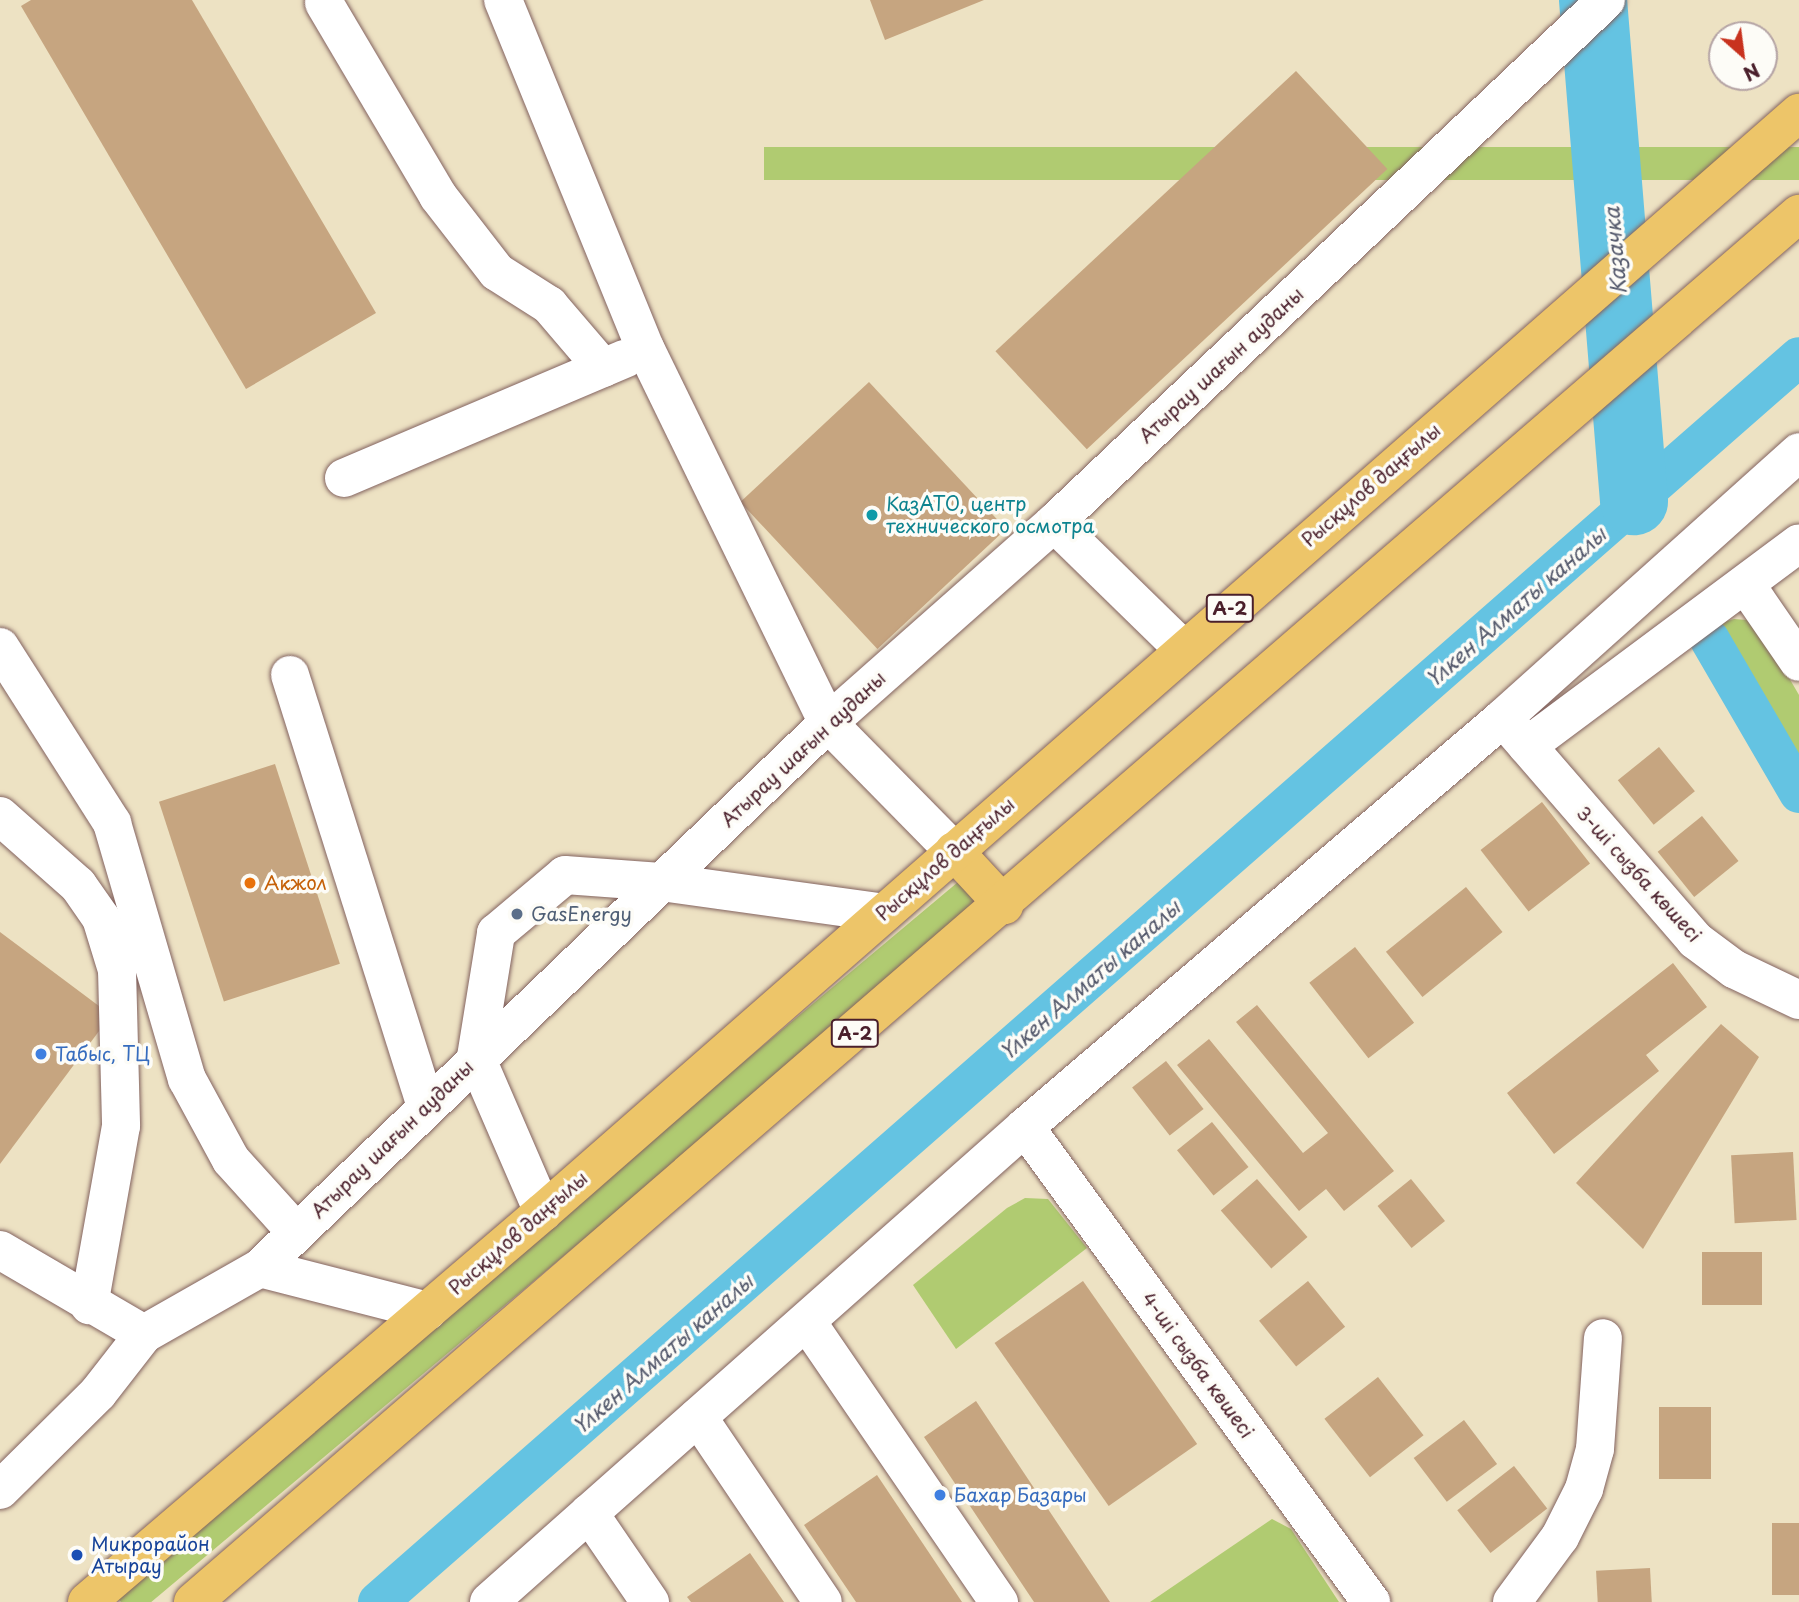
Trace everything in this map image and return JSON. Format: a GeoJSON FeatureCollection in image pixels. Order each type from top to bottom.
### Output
{"type":"FeatureCollection","features":[{"type":"Feature","properties":{"kind":"main road","name":"Рысқұлов даңғылы"},"geometry":{"type":"LineString","coordinates":[[87,1602],[543,1212],[1183,649],[1799,113]]}},
{"type":"Feature","properties":{"kind":"main road","name":"A-2"},"geometry":{"type":"LineString","coordinates":[[193,1602],[1004,905],[1799,214]]}},
{"type":"Feature","properties":{"kind":"main road"},"geometry":{"type":"LineString","coordinates":[[954,851],[1004,905]]}},
{"type":"Feature","properties":{"kind":"street"},"geometry":{"type":"LineString","coordinates":[[503,0],[646,350],[828,723],[954,851]]}},
{"type":"Feature","properties":{"kind":"street","name":"Атырау шағын ауданы"},"geometry":{"type":"LineString","coordinates":[[0,1490],[98,1393],[144,1335],[260,1268],[477,1056],[828,723],[1054,523],[1606,0]]}},
{"type":"Feature","properties":{"kind":"street"},"geometry":{"type":"LineString","coordinates":[[324,3],[438,196],[496,272],[549,305],[603,368]]}},
{"type":"Feature","properties":{"kind":"street"},"geometry":{"type":"LineString","coordinates":[[344,478],[646,350]]}},
{"type":"Feature","properties":{"kind":"street"},"geometry":{"type":"LineString","coordinates":[[489,1602],[1025,1127],[1515,732],[1799,452]]}},
{"type":"Feature","properties":{"kind":"street"},"geometry":{"type":"LineString","coordinates":[[1054,523],[1183,649]]}},
{"type":"Feature","properties":{"kind":"street"},"geometry":{"type":"LineString","coordinates":[[1515,732],[1746,585],[1799,543]]}},
{"type":"Feature","properties":{"kind":"street"},"geometry":{"type":"LineString","coordinates":[[1746,585],[1799,662]]}},
{"type":"Feature","properties":{"kind":"street"},"geometry":{"type":"LineString","coordinates":[[0,647],[112,823],[187,1079],[232,1160],[296,1232]]}},
{"type":"Feature","properties":{"kind":"street"},"geometry":{"type":"LineString","coordinates":[[290,675],[426,1106]]}},
{"type":"Feature","properties":{"kind":"street","name":"3-ші сызба көшесі"},"geometry":{"type":"LineString","coordinates":[[1515,732],[1695,940],[1734,968],[1799,1000]]}},
{"type":"Feature","properties":{"kind":"street"},"geometry":{"type":"LineString","coordinates":[[0,816],[78,885],[101,918],[117,970],[121,1126],[89,1305]]}},
{"type":"Feature","properties":{"kind":"street"},"geometry":{"type":"LineString","coordinates":[[543,1212],[477,1056],[496,933],[565,875],[661,882],[884,913]]}},
{"type":"Feature","properties":{"kind":"street","name":"4-ші сызба көшесі"},"geometry":{"type":"LineString","coordinates":[[1025,1127],[1371,1602]]}},
{"type":"Feature","properties":{"kind":"street"},"geometry":{"type":"LineString","coordinates":[[0,1250],[89,1305],[144,1335]]}},
{"type":"Feature","properties":{"kind":"street"},"geometry":{"type":"LineString","coordinates":[[260,1268],[428,1311]]}},
{"type":"Feature","properties":{"kind":"street"},"geometry":{"type":"LineString","coordinates":[[807,1322],[999,1602]]}},
{"type":"Feature","properties":{"kind":"street"},"geometry":{"type":"LineString","coordinates":[[1512,1602],[1560,1537],[1584,1489],[1595,1449],[1603,1338]]}},
{"type":"Feature","properties":{"kind":"street"},"geometry":{"type":"LineString","coordinates":[[698,1417],[823,1602]]}},
{"type":"Feature","properties":{"kind":"street"},"geometry":{"type":"LineString","coordinates":[[589,1513],[650,1602]]}},
{"type":"Feature","properties":{"kind":"green space"},"geometry":{"type":"Polygon","coordinates":[[[764,147],[1799,147],[1799,180],[764,180],[764,147]]]}},
{"type":"Feature","properties":{"kind":"green space"},"geometry":{"type":"Polygon","coordinates":[[[1734,619],[1747,620],[1764,635],[1799,695],[1799,768],[1721,623],[1734,619]]]}},
{"type":"Feature","properties":{"kind":"green space"},"geometry":{"type":"Polygon","coordinates":[[[958,882],[979,907],[151,1602],[121,1602],[112,1592],[958,882]]]}},
{"type":"Feature","properties":{"kind":"green space"},"geometry":{"type":"Polygon","coordinates":[[[1025,1198],[1048,1199],[1087,1248],[956,1349],[913,1285],[1007,1208],[1025,1198]]]}},
{"type":"Feature","properties":{"kind":"green space"},"geometry":{"type":"Polygon","coordinates":[[[1272,1519],[1291,1529],[1339,1602],[1150,1602],[1272,1519]]]}},
{"type":"Feature","properties":{"kind":"building"},"geometry":{"type":"Polygon","coordinates":[[[31,0],[192,0],[376,313],[246,389],[21,6],[31,0]]]}},
{"type":"Feature","properties":{"kind":"building"},"geometry":{"type":"Polygon","coordinates":[[[870,0],[984,0],[885,40],[870,0]]]}},
{"type":"Feature","properties":{"kind":"building"},"geometry":{"type":"Polygon","coordinates":[[[1296,71],[1387,169],[1087,449],[995,351],[1296,71]]]}},
{"type":"Feature","properties":{"kind":"building","name":"КазАТО, центр технического осмотра"},"geometry":{"type":"Polygon","coordinates":[[[869,382],[1006,529],[877,649],[740,502],[869,382]]]}},
{"type":"Feature","properties":{"kind":"building"},"geometry":{"type":"Polygon","coordinates":[[[1659,747],[1695,791],[1654,825],[1618,780],[1659,747]]]}},
{"type":"Feature","properties":{"kind":"building","name":"Акжол"},"geometry":{"type":"Polygon","coordinates":[[[275,764],[340,964],[224,1001],[159,802],[275,764]]]}},
{"type":"Feature","properties":{"kind":"building"},"geometry":{"type":"Polygon","coordinates":[[[1542,802],[1590,863],[1529,911],[1481,850],[1542,802]]]}},
{"type":"Feature","properties":{"kind":"building"},"geometry":{"type":"Polygon","coordinates":[[[1702,816],[1739,861],[1694,897],[1658,852],[1702,816]]]}},
{"type":"Feature","properties":{"kind":"building"},"geometry":{"type":"Polygon","coordinates":[[[1466,887],[1503,932],[1422,997],[1386,952],[1466,887]]]}},
{"type":"Feature","properties":{"kind":"building","name":"Табыс, ТЦ"},"geometry":{"type":"Polygon","coordinates":[[[0,932],[111,1015],[0,1164],[0,932]]]}},
{"type":"Feature","properties":{"kind":"building"},"geometry":{"type":"Polygon","coordinates":[[[1355,947],[1414,1023],[1368,1058],[1309,983],[1355,947]]]}},
{"type":"Feature","properties":{"kind":"building"},"geometry":{"type":"Polygon","coordinates":[[[1673,963],[1707,1007],[1646,1055],[1659,1071],[1554,1154],[1507,1093],[1673,963]]]}},
{"type":"Feature","properties":{"kind":"building"},"geometry":{"type":"Polygon","coordinates":[[[1257,1005],[1394,1171],[1344,1211],[1326,1189],[1299,1211],[1177,1065],[1209,1039],[1303,1153],[1328,1133],[1236,1022],[1257,1005]]]}},
{"type":"Feature","properties":{"kind":"building"},"geometry":{"type":"Polygon","coordinates":[[[1721,1024],[1759,1057],[1643,1249],[1576,1183],[1721,1024]]]}},
{"type":"Feature","properties":{"kind":"building"},"geometry":{"type":"Polygon","coordinates":[[[1166,1061],[1204,1109],[1170,1136],[1132,1087],[1166,1061]]]}},
{"type":"Feature","properties":{"kind":"building"},"geometry":{"type":"Polygon","coordinates":[[[1212,1122],[1249,1167],[1214,1195],[1177,1150],[1212,1122]]]}},
{"type":"Feature","properties":{"kind":"building"},"geometry":{"type":"Polygon","coordinates":[[[1793,1152],[1797,1220],[1735,1223],[1731,1155],[1793,1152]]]}},
{"type":"Feature","properties":{"kind":"building"},"geometry":{"type":"Polygon","coordinates":[[[1257,1179],[1308,1237],[1271,1269],[1221,1210],[1257,1179]]]}},
{"type":"Feature","properties":{"kind":"building"},"geometry":{"type":"Polygon","coordinates":[[[1411,1179],[1445,1221],[1412,1248],[1378,1206],[1411,1179]]]}},
{"type":"Feature","properties":{"kind":"building"},"geometry":{"type":"Polygon","coordinates":[[[1702,1252],[1762,1252],[1762,1305],[1702,1305],[1702,1252]]]}},
{"type":"Feature","properties":{"kind":"building"},"geometry":{"type":"Polygon","coordinates":[[[1083,1281],[1197,1444],[1109,1506],[995,1343],[1083,1281]]]}},
{"type":"Feature","properties":{"kind":"building"},"geometry":{"type":"Polygon","coordinates":[[[1308,1281],[1345,1327],[1296,1366],[1259,1321],[1308,1281]]]}},
{"type":"Feature","properties":{"kind":"building"},"geometry":{"type":"Polygon","coordinates":[[[1378,1377],[1424,1435],[1370,1477],[1324,1419],[1378,1377]]]}},
{"type":"Feature","properties":{"kind":"building"},"geometry":{"type":"Polygon","coordinates":[[[976,1401],[1110,1602],[1034,1602],[924,1437],[976,1401]]]}},
{"type":"Feature","properties":{"kind":"building"},"geometry":{"type":"Polygon","coordinates":[[[1659,1407],[1711,1407],[1711,1479],[1659,1479],[1659,1407]]]}},
{"type":"Feature","properties":{"kind":"building"},"geometry":{"type":"Polygon","coordinates":[[[1464,1420],[1497,1464],[1447,1502],[1414,1458],[1464,1420]]]}},
{"type":"Feature","properties":{"kind":"building"},"geometry":{"type":"Polygon","coordinates":[[[1514,1466],[1547,1509],[1491,1553],[1457,1510],[1514,1466]]]}},
{"type":"Feature","properties":{"kind":"building"},"geometry":{"type":"Polygon","coordinates":[[[877,1475],[962,1602],[856,1602],[804,1525],[877,1475]]]}},
{"type":"Feature","properties":{"kind":"building"},"geometry":{"type":"Polygon","coordinates":[[[1772,1523],[1799,1523],[1799,1595],[1772,1595],[1772,1523]]]}},
{"type":"Feature","properties":{"kind":"building"},"geometry":{"type":"Polygon","coordinates":[[[750,1553],[784,1602],[691,1602],[687,1597],[750,1553]]]}},
{"type":"Feature","properties":{"kind":"building"},"geometry":{"type":"Polygon","coordinates":[[[1650,1568],[1652,1602],[1598,1602],[1596,1571],[1650,1568]]]}},
{"type":"Feature","properties":{"kind":"waterway","name":"Казачка"},"geometry":{"type":"LineString","coordinates":[[1593,0],[1634,501]]}},
{"type":"Feature","properties":{"kind":"waterway","name":"Үлкен Алматы каналы"},"geometry":{"type":"LineString","coordinates":[[378,1602],[1799,357]]}},
{"type":"Feature","properties":{"kind":"waterway"},"geometry":{"type":"LineString","coordinates":[[1710,640],[1799,793]]}},
{"type":"Feature","properties":{"kind":"place","name":"КазАТО, центр технического осмотра"},"geometry":{"type":"Point","coordinates":[872,515]}},
{"type":"Feature","properties":{"kind":"place","name":"Акжол"},"geometry":{"type":"Point","coordinates":[250,883]}},
{"type":"Feature","properties":{"kind":"place","name":"GasEnergy"},"geometry":{"type":"Point","coordinates":[517,914]}},
{"type":"Feature","properties":{"kind":"place","name":"Табыс, ТЦ"},"geometry":{"type":"Point","coordinates":[41,1054]}},
{"type":"Feature","properties":{"kind":"place","name":"Бахар Базары"},"geometry":{"type":"Point","coordinates":[940,1495]}},
{"type":"Feature","properties":{"kind":"place","name":"Микрорайон Атырау"},"geometry":{"type":"Point","coordinates":[77,1555]}}]}
